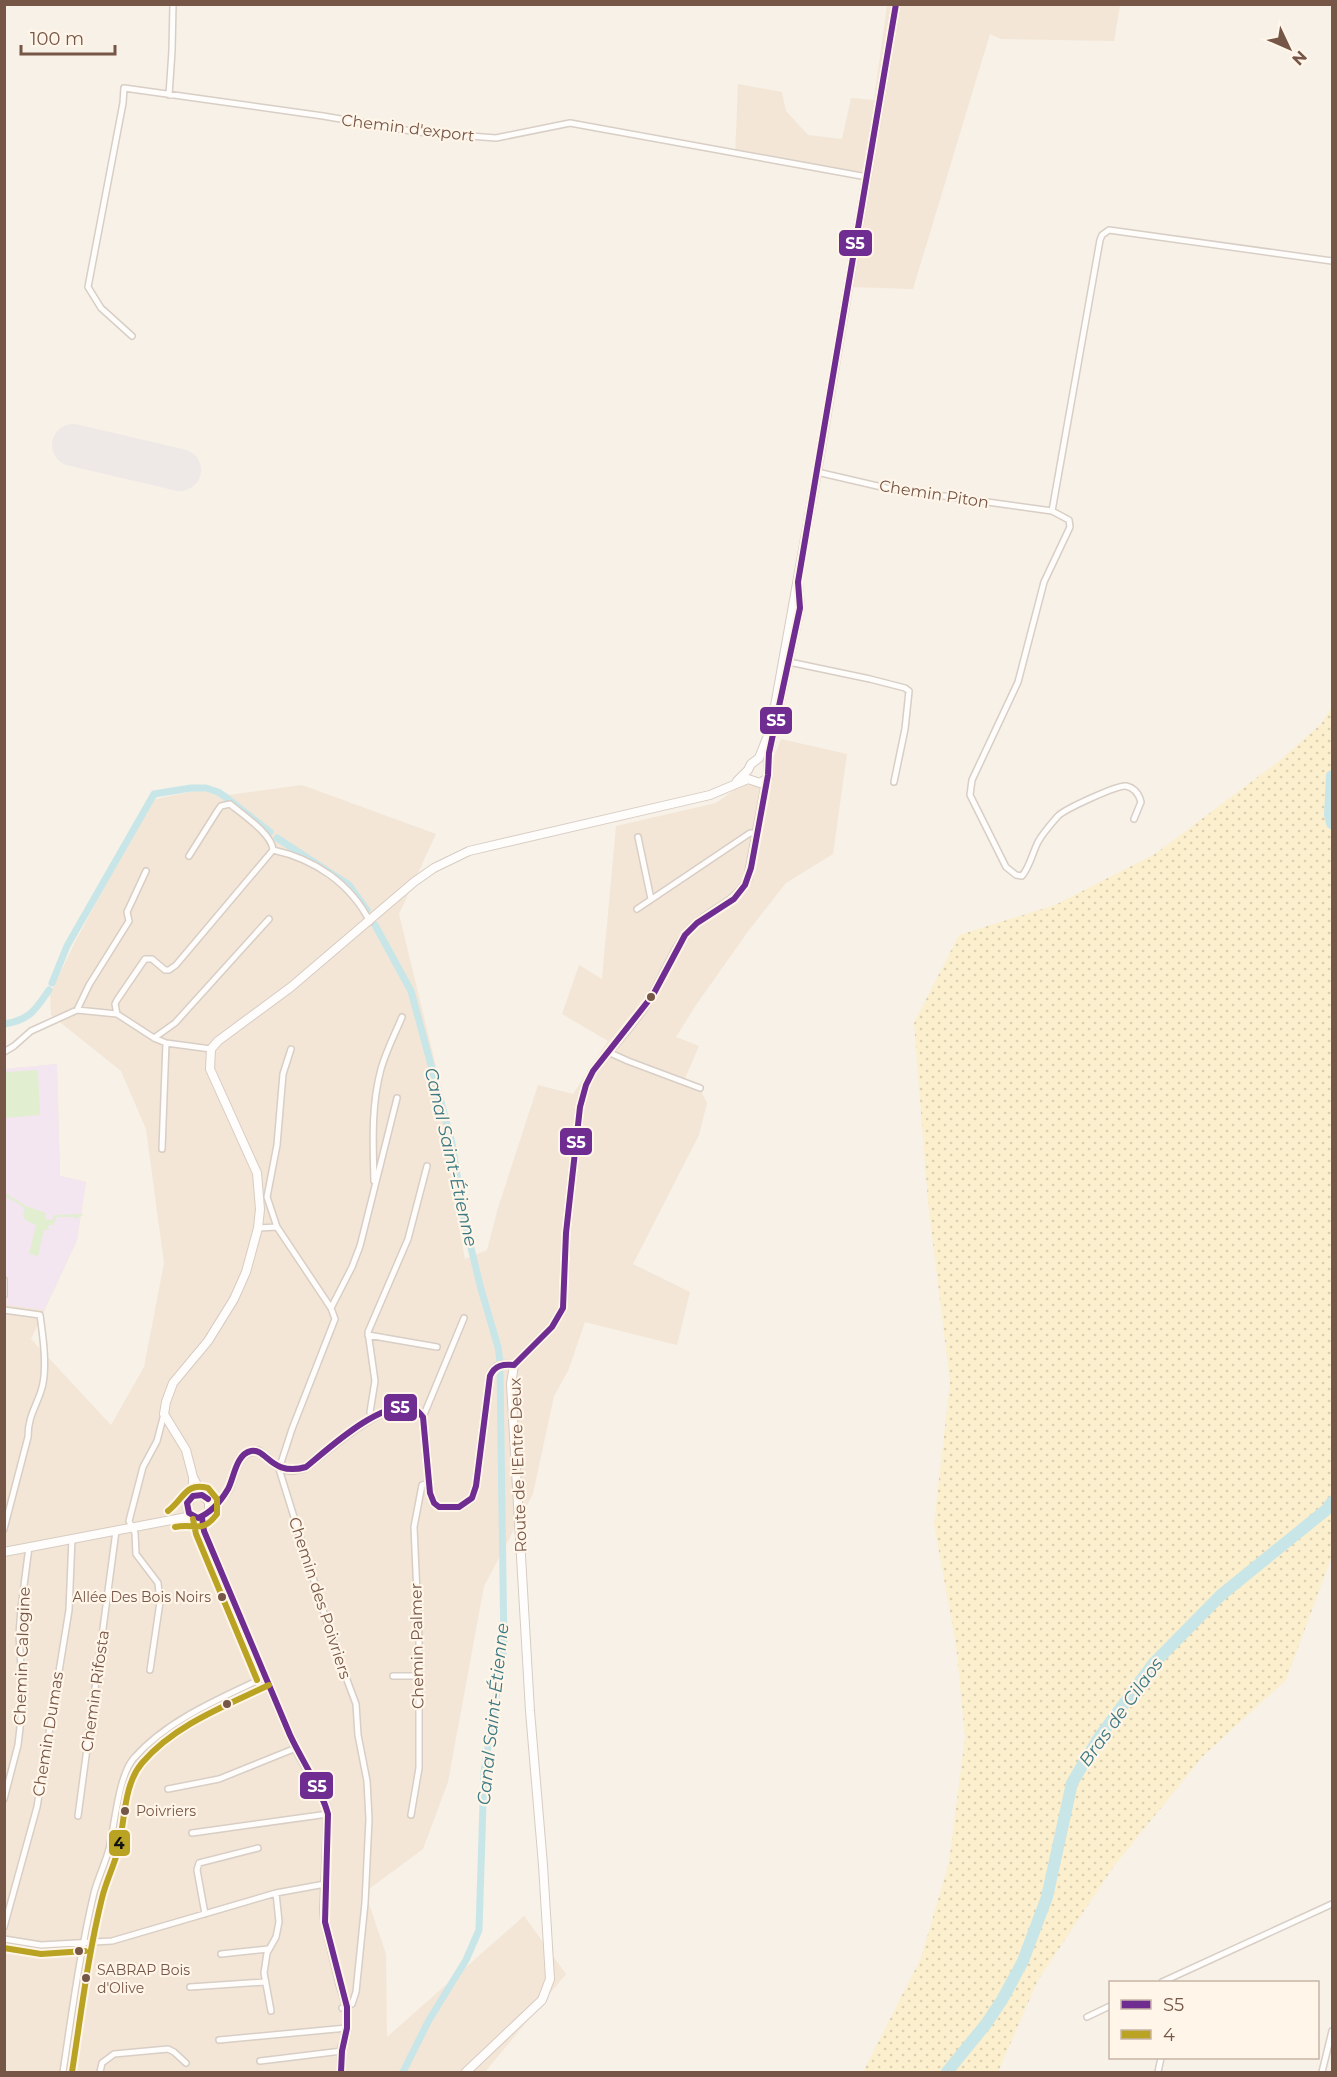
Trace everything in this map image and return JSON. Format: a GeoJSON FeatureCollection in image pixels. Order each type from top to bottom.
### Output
{"type":"FeatureCollection","features":[{"type":"Feature","properties":{"kind":"main road"},"geometry":{"type":"LineString","coordinates":[[736,782],[763,782],[768,778],[770,771],[767,764],[800,608],[798,582],[896,4]]}},
{"type":"Feature","properties":{"kind":"main road"},"geometry":{"type":"LineString","coordinates":[[4,1552],[192,1516],[202,1518],[207,1514],[206,1501],[193,1476],[186,1450],[164,1414],[166,1402],[173,1383],[208,1341],[234,1299],[246,1272],[258,1228],[260,1209],[257,1173],[210,1069],[211,1049],[228,1032],[291,987],[370,922],[414,882],[434,868],[469,852],[710,795],[736,782],[757,760],[767,740],[774,717],[795,586],[798,582]]}},
{"type":"Feature","properties":{"kind":"main road"},"geometry":{"type":"LineString","coordinates":[[757,760],[767,764]]}},
{"type":"Feature","properties":{"kind":"main road"},"geometry":{"type":"LineString","coordinates":[[748,770],[764,795]]}},
{"type":"Feature","properties":{"kind":"main road","name":"Route de l'Entre Deux"},"geometry":{"type":"LineString","coordinates":[[466,2073],[542,2000],[550,1979],[512,1401],[514,1365],[552,1327],[563,1308],[566,1233],[580,1107],[590,1078],[653,995],[685,935],[697,923],[741,892],[751,868],[768,778]]}},
{"type":"Feature","properties":{"kind":"main road"},"geometry":{"type":"LineString","coordinates":[[170,1520],[187,1506],[191,1498],[193,1476]]}},
{"type":"Feature","properties":{"kind":"main road"},"geometry":{"type":"LineString","coordinates":[[191,1498],[206,1501]]}},
{"type":"Feature","properties":{"kind":"main road"},"geometry":{"type":"LineString","coordinates":[[187,1506],[192,1516]]}},
{"type":"Feature","properties":{"kind":"main road"},"geometry":{"type":"LineString","coordinates":[[202,1518],[208,1540],[296,1749],[325,1803],[325,1922],[345,2007],[341,2073]]}},
{"type":"Feature","properties":{"kind":"street"},"geometry":{"type":"LineString","coordinates":[[169,95],[173,4]]}},
{"type":"Feature","properties":{"kind":"street","name":"Chemin d'export"},"geometry":{"type":"LineString","coordinates":[[132,336],[101,308],[88,287],[124,88],[323,116],[417,132],[496,138],[570,123],[867,177]]}},
{"type":"Feature","properties":{"kind":"street"},"geometry":{"type":"LineString","coordinates":[[1134,819],[1142,802],[1134,789],[1124,786],[1081,803],[1060,814],[1044,833],[1022,876],[1016,875],[1006,867],[970,795],[972,780],[1018,682],[1044,582],[1070,526],[1069,520],[1052,511],[1100,240],[1109,230],[1332,261]]}},
{"type":"Feature","properties":{"kind":"street","name":"Chemin Piton"},"geometry":{"type":"LineString","coordinates":[[817,472],[886,488],[1052,511]]}},
{"type":"Feature","properties":{"kind":"street"},"geometry":{"type":"LineString","coordinates":[[789,662],[870,679],[909,691],[894,782]]}},
{"type":"Feature","properties":{"kind":"street"},"geometry":{"type":"LineString","coordinates":[[117,1014],[115,1004],[145,959],[152,959],[165,970],[176,965],[273,850],[273,843],[230,804],[218,810],[189,856]]}},
{"type":"Feature","properties":{"kind":"street"},"geometry":{"type":"LineString","coordinates":[[637,909],[750,833],[757,833]]}},
{"type":"Feature","properties":{"kind":"street"},"geometry":{"type":"LineString","coordinates":[[638,837],[651,899]]}},
{"type":"Feature","properties":{"kind":"street"},"geometry":{"type":"LineString","coordinates":[[273,850],[309,862],[329,873],[343,884],[362,907],[370,922]]}},
{"type":"Feature","properties":{"kind":"street"},"geometry":{"type":"LineString","coordinates":[[76,1010],[129,921],[127,912],[146,871]]}},
{"type":"Feature","properties":{"kind":"street"},"geometry":{"type":"LineString","coordinates":[[154,1038],[175,1023],[269,919]]}},
{"type":"Feature","properties":{"kind":"street"},"geometry":{"type":"LineString","coordinates":[[4,1052],[31,1031],[76,1010],[117,1014],[154,1038],[211,1049]]}},
{"type":"Feature","properties":{"kind":"street"},"geometry":{"type":"LineString","coordinates":[[375,1189],[372,1124],[374,1104],[381,1067],[402,1017]]}},
{"type":"Feature","properties":{"kind":"street"},"geometry":{"type":"LineString","coordinates":[[162,1149],[166,1042]]}},
{"type":"Feature","properties":{"kind":"street"},"geometry":{"type":"LineString","coordinates":[[279,1469],[292,1429],[334,1323],[331,1308],[277,1227],[267,1197],[277,1145],[283,1074],[291,1049]]}},
{"type":"Feature","properties":{"kind":"street"},"geometry":{"type":"LineString","coordinates":[[608,1052],[700,1088]]}},
{"type":"Feature","properties":{"kind":"street"},"geometry":{"type":"LineString","coordinates":[[331,1308],[356,1257],[397,1098]]}},
{"type":"Feature","properties":{"kind":"street"},"geometry":{"type":"LineString","coordinates":[[371,1418],[375,1382],[368,1335],[371,1323],[408,1239],[427,1166]]}},
{"type":"Feature","properties":{"kind":"street"},"geometry":{"type":"LineString","coordinates":[[258,1228],[277,1227]]}},
{"type":"Feature","properties":{"kind":"street"},"geometry":{"type":"LineString","coordinates":[[4,1280],[4,1295]]}},
{"type":"Feature","properties":{"kind":"street"},"geometry":{"type":"LineString","coordinates":[[4,1310],[40,1315],[44,1376],[41,1391],[28,1423],[28,1437],[4,1528]]}},
{"type":"Feature","properties":{"kind":"street"},"geometry":{"type":"LineString","coordinates":[[464,1317],[423,1417],[429,1483],[434,1503],[439,1507],[459,1507],[472,1498],[479,1473],[490,1376],[493,1370],[502,1364],[514,1365]]}},
{"type":"Feature","properties":{"kind":"street"},"geometry":{"type":"LineString","coordinates":[[368,1335],[437,1347]]}},
{"type":"Feature","properties":{"kind":"street"},"geometry":{"type":"LineString","coordinates":[[206,1501],[223,1496],[240,1459],[250,1451],[258,1451],[279,1469],[290,1471],[306,1467],[371,1418],[401,1407],[414,1408],[423,1417]]}},
{"type":"Feature","properties":{"kind":"street"},"geometry":{"type":"LineString","coordinates":[[150,1670],[160,1592],[154,1576],[136,1554],[133,1527],[129,1521],[141,1475],[157,1441],[164,1414]]}},
{"type":"Feature","properties":{"kind":"street","name":"Chemin des Poivriers"},"geometry":{"type":"LineString","coordinates":[[279,1469],[334,1645],[356,1704],[358,1735],[367,1781],[369,1819],[365,1903],[355,1998],[345,2007]]}},
{"type":"Feature","properties":{"kind":"street","name":"Chemin Palmer"},"geometry":{"type":"LineString","coordinates":[[411,1815],[418,1768],[419,1676],[414,1527],[422,1485],[429,1483]]}},
{"type":"Feature","properties":{"kind":"street","name":"Chemin Rifosta"},"geometry":{"type":"LineString","coordinates":[[78,1816],[116,1530]]}},
{"type":"Feature","properties":{"kind":"street","name":"Chemin Dumas"},"geometry":{"type":"LineString","coordinates":[[4,1927],[37,1807],[69,1610],[72,1538]]}},
{"type":"Feature","properties":{"kind":"street","name":"Chemin Calogine"},"geometry":{"type":"LineString","coordinates":[[4,1799],[18,1745],[21,1712],[19,1635],[29,1547]]}},
{"type":"Feature","properties":{"kind":"street"},"geometry":{"type":"LineString","coordinates":[[393,1676],[419,1676]]}},
{"type":"Feature","properties":{"kind":"street"},"geometry":{"type":"LineString","coordinates":[[63,2073],[84,1942],[95,1890],[109,1851],[123,1781],[133,1759],[175,1723],[265,1677]]}},
{"type":"Feature","properties":{"kind":"street"},"geometry":{"type":"LineString","coordinates":[[168,1789],[219,1779],[296,1749]]}},
{"type":"Feature","properties":{"kind":"street"},"geometry":{"type":"LineString","coordinates":[[192,1833],[326,1814]]}},
{"type":"Feature","properties":{"kind":"street"},"geometry":{"type":"LineString","coordinates":[[205,1914],[197,1870],[199,1863],[258,1848]]}},
{"type":"Feature","properties":{"kind":"street"},"geometry":{"type":"LineString","coordinates":[[4,1939],[41,1945],[120,1939],[276,1893],[325,1884]]}},
{"type":"Feature","properties":{"kind":"street"},"geometry":{"type":"LineString","coordinates":[[272,2011],[264,1973],[268,1949],[276,1937],[279,1922],[276,1893]]}},
{"type":"Feature","properties":{"kind":"street"},"geometry":{"type":"LineString","coordinates":[[1166,1981],[1332,1904]]}},
{"type":"Feature","properties":{"kind":"street"},"geometry":{"type":"LineString","coordinates":[[221,1953],[268,1949]]}},
{"type":"Feature","properties":{"kind":"street"},"geometry":{"type":"LineString","coordinates":[[1178,1981],[1180,1974]]}},
{"type":"Feature","properties":{"kind":"street"},"geometry":{"type":"LineString","coordinates":[[190,1987],[265,1982]]}},
{"type":"Feature","properties":{"kind":"street"},"geometry":{"type":"LineString","coordinates":[[1087,2017],[1109,2006]]}},
{"type":"Feature","properties":{"kind":"street"},"geometry":{"type":"LineString","coordinates":[[219,2040],[345,2027]]}},
{"type":"Feature","properties":{"kind":"street"},"geometry":{"type":"LineString","coordinates":[[1322,2073],[1332,2031]]}},
{"type":"Feature","properties":{"kind":"street"},"geometry":{"type":"LineString","coordinates":[[100,2073],[102,2063],[114,2054],[168,2049],[186,2062]]}},
{"type":"Feature","properties":{"kind":"street"},"geometry":{"type":"LineString","coordinates":[[260,2061],[342,2051]]}},
{"type":"Feature","properties":{"kind":"shaded area"},"geometry":{"type":"Polygon","coordinates":[[[887,5],[1120,5],[1114,41],[1001,39],[990,34],[913,289],[850,287],[861,179],[735,157],[738,84],[782,92],[786,111],[808,135],[842,139],[851,98],[874,100],[887,5]]]}},
{"type":"Feature","properties":{"kind":"shaded area"},"geometry":{"type":"Polygon","coordinates":[[[781,739],[847,754],[833,854],[786,883],[749,930],[676,1037],[699,1046],[683,1083],[701,1091],[707,1103],[699,1135],[633,1264],[690,1292],[677,1345],[585,1322],[568,1371],[554,1396],[533,1494],[484,1586],[448,1782],[423,1849],[365,1892],[386,1954],[387,2037],[524,1916],[566,1974],[485,2072],[5,2072],[5,1069],[57,1064],[60,1176],[86,1182],[77,1240],[31,1339],[111,1425],[144,1367],[164,1263],[146,1129],[121,1071],[51,1015],[50,994],[75,942],[151,800],[199,790],[221,796],[302,785],[436,834],[399,914],[441,1087],[455,1204],[465,1259],[487,1250],[498,1208],[538,1085],[573,1094],[608,1041],[562,1014],[579,965],[602,979],[616,826],[716,803],[744,783],[761,788],[781,739]]]}},
{"type":"Feature","properties":{"kind":"shaded area"},"geometry":{"type":"Polygon","coordinates":[[[57,1064],[60,1176],[86,1182],[77,1240],[44,1310],[7,1305],[4,1280],[4,1069],[57,1064]]]}},
{"type":"Feature","properties":{"kind":"green space"},"geometry":{"type":"Polygon","coordinates":[[[38,1070],[40,1115],[5,1118],[5,1072],[38,1070]]]}},
{"type":"Feature","properties":{"kind":"green space"},"geometry":{"type":"Polygon","coordinates":[[[5,1193],[26,1206],[46,1213],[45,1219],[53,1220],[54,1215],[83,1215],[76,1220],[74,1217],[57,1217],[53,1226],[51,1224],[48,1226],[49,1230],[44,1230],[38,1256],[29,1254],[36,1225],[25,1220],[23,1214],[25,1208],[7,1197],[5,1199],[5,1193]]]}},
{"type":"Feature","properties":{"kind":"sand"},"geometry":{"type":"Polygon","coordinates":[[[1332,707],[1332,1556],[1286,1680],[1203,1756],[1114,1866],[1038,1980],[998,2072],[863,2072],[921,1958],[949,1862],[965,1737],[956,1645],[934,1524],[950,1382],[928,1202],[914,1023],[959,935],[1055,905],[1155,854],[1279,761],[1321,724],[1332,707]]]}},
{"type":"Feature","properties":{"kind":"waterway","name":"Bras de Cilaos"},"geometry":{"type":"LineString","coordinates":[[1332,776],[1330,815],[1332,823]]}},
{"type":"Feature","properties":{"kind":"waterway","name":"Canal Saint-Étienne"},"geometry":{"type":"LineString","coordinates":[[52,983],[67,946],[154,794],[206,788],[227,798],[270,832]]}},
{"type":"Feature","properties":{"kind":"waterway","name":"Canal Saint-Étienne"},"geometry":{"type":"LineString","coordinates":[[277,838],[349,885],[367,910]]}},
{"type":"Feature","properties":{"kind":"waterway","name":"Canal Saint-Étienne"},"geometry":{"type":"LineString","coordinates":[[375,925],[411,991],[452,1143],[464,1219],[500,1361]]}},
{"type":"Feature","properties":{"kind":"waterway","name":"Canal Saint-Étienne"},"geometry":{"type":"LineString","coordinates":[[4,1024],[26,1017],[49,990]]}},
{"type":"Feature","properties":{"kind":"waterway","name":"Canal Saint-Étienne"},"geometry":{"type":"LineString","coordinates":[[403,2072],[429,2020],[466,1960],[479,1930],[484,1772],[504,1648],[500,1372]]}},
{"type":"Feature","properties":{"kind":"waterway","name":"Bras de Cilaos"},"geometry":{"type":"LineString","coordinates":[[947,2072],[986,2024],[1023,1961],[1047,1897],[1072,1783],[1098,1739],[1153,1664],[1221,1595],[1326,1510],[1332,1502]]}},
{"type":"Feature","properties":{"kind":"runway"},"geometry":{"type":"LineString","coordinates":[[73,445],[180,470]]}},
{"type":"Feature","properties":{"kind":"transit line","name":"S5"},"geometry":{"type":"LineString","coordinates":[[514,1365],[552,1327],[563,1308],[566,1233],[580,1107],[586,1085],[593,1071],[653,995],[685,935],[697,923],[734,899],[745,885],[751,868],[768,775],[769,753],[800,608],[798,582],[896,4]]}},
{"type":"Feature","properties":{"kind":"transit line","name":"S5"},"geometry":{"type":"LineString","coordinates":[[208,1499],[202,1495],[193,1496],[187,1503],[189,1513],[198,1518],[215,1506],[228,1489],[239,1461],[246,1453],[257,1451],[277,1466],[285,1468],[306,1467],[356,1427],[386,1411],[400,1407],[417,1410],[423,1417],[430,1493],[434,1503],[439,1507],[459,1507],[472,1498],[476,1486],[490,1376],[500,1366],[514,1365]]}},
{"type":"Feature","properties":{"kind":"transit line","name":"4"},"geometry":{"type":"LineString","coordinates":[[168,1511],[189,1489],[194,1487],[208,1488],[217,1499],[217,1514],[207,1524],[175,1527]]}},
{"type":"Feature","properties":{"kind":"transit line","name":"S5"},"geometry":{"type":"LineString","coordinates":[[202,1518],[204,1531],[268,1684],[328,1814],[325,1922],[347,2007],[347,2028],[342,2051],[341,2072]]}},
{"type":"Feature","properties":{"kind":"transit line","name":"4"},"geometry":{"type":"LineString","coordinates":[[193,1519],[196,1534],[257,1680]]}},
{"type":"Feature","properties":{"kind":"transit line","name":"4"},"geometry":{"type":"LineString","coordinates":[[72,2072],[97,1919],[118,1850],[128,1793],[136,1772],[155,1750],[185,1727],[269,1685]]}},
{"type":"Feature","properties":{"kind":"transit line","name":"4"},"geometry":{"type":"LineString","coordinates":[[4,1948],[41,1954],[85,1951]]}},
{"type":"Feature","properties":{"kind":"place","name":"Allée Des Bois Noirs"},"geometry":{"type":"Point","coordinates":[222,1597]}},
{"type":"Feature","properties":{"kind":"place","name":"Poivriers"},"geometry":{"type":"Point","coordinates":[125,1811]}},
{"type":"Feature","properties":{"kind":"place","name":"SABRAP Bois d'Olive"},"geometry":{"type":"Point","coordinates":[86,1978]}}]}
